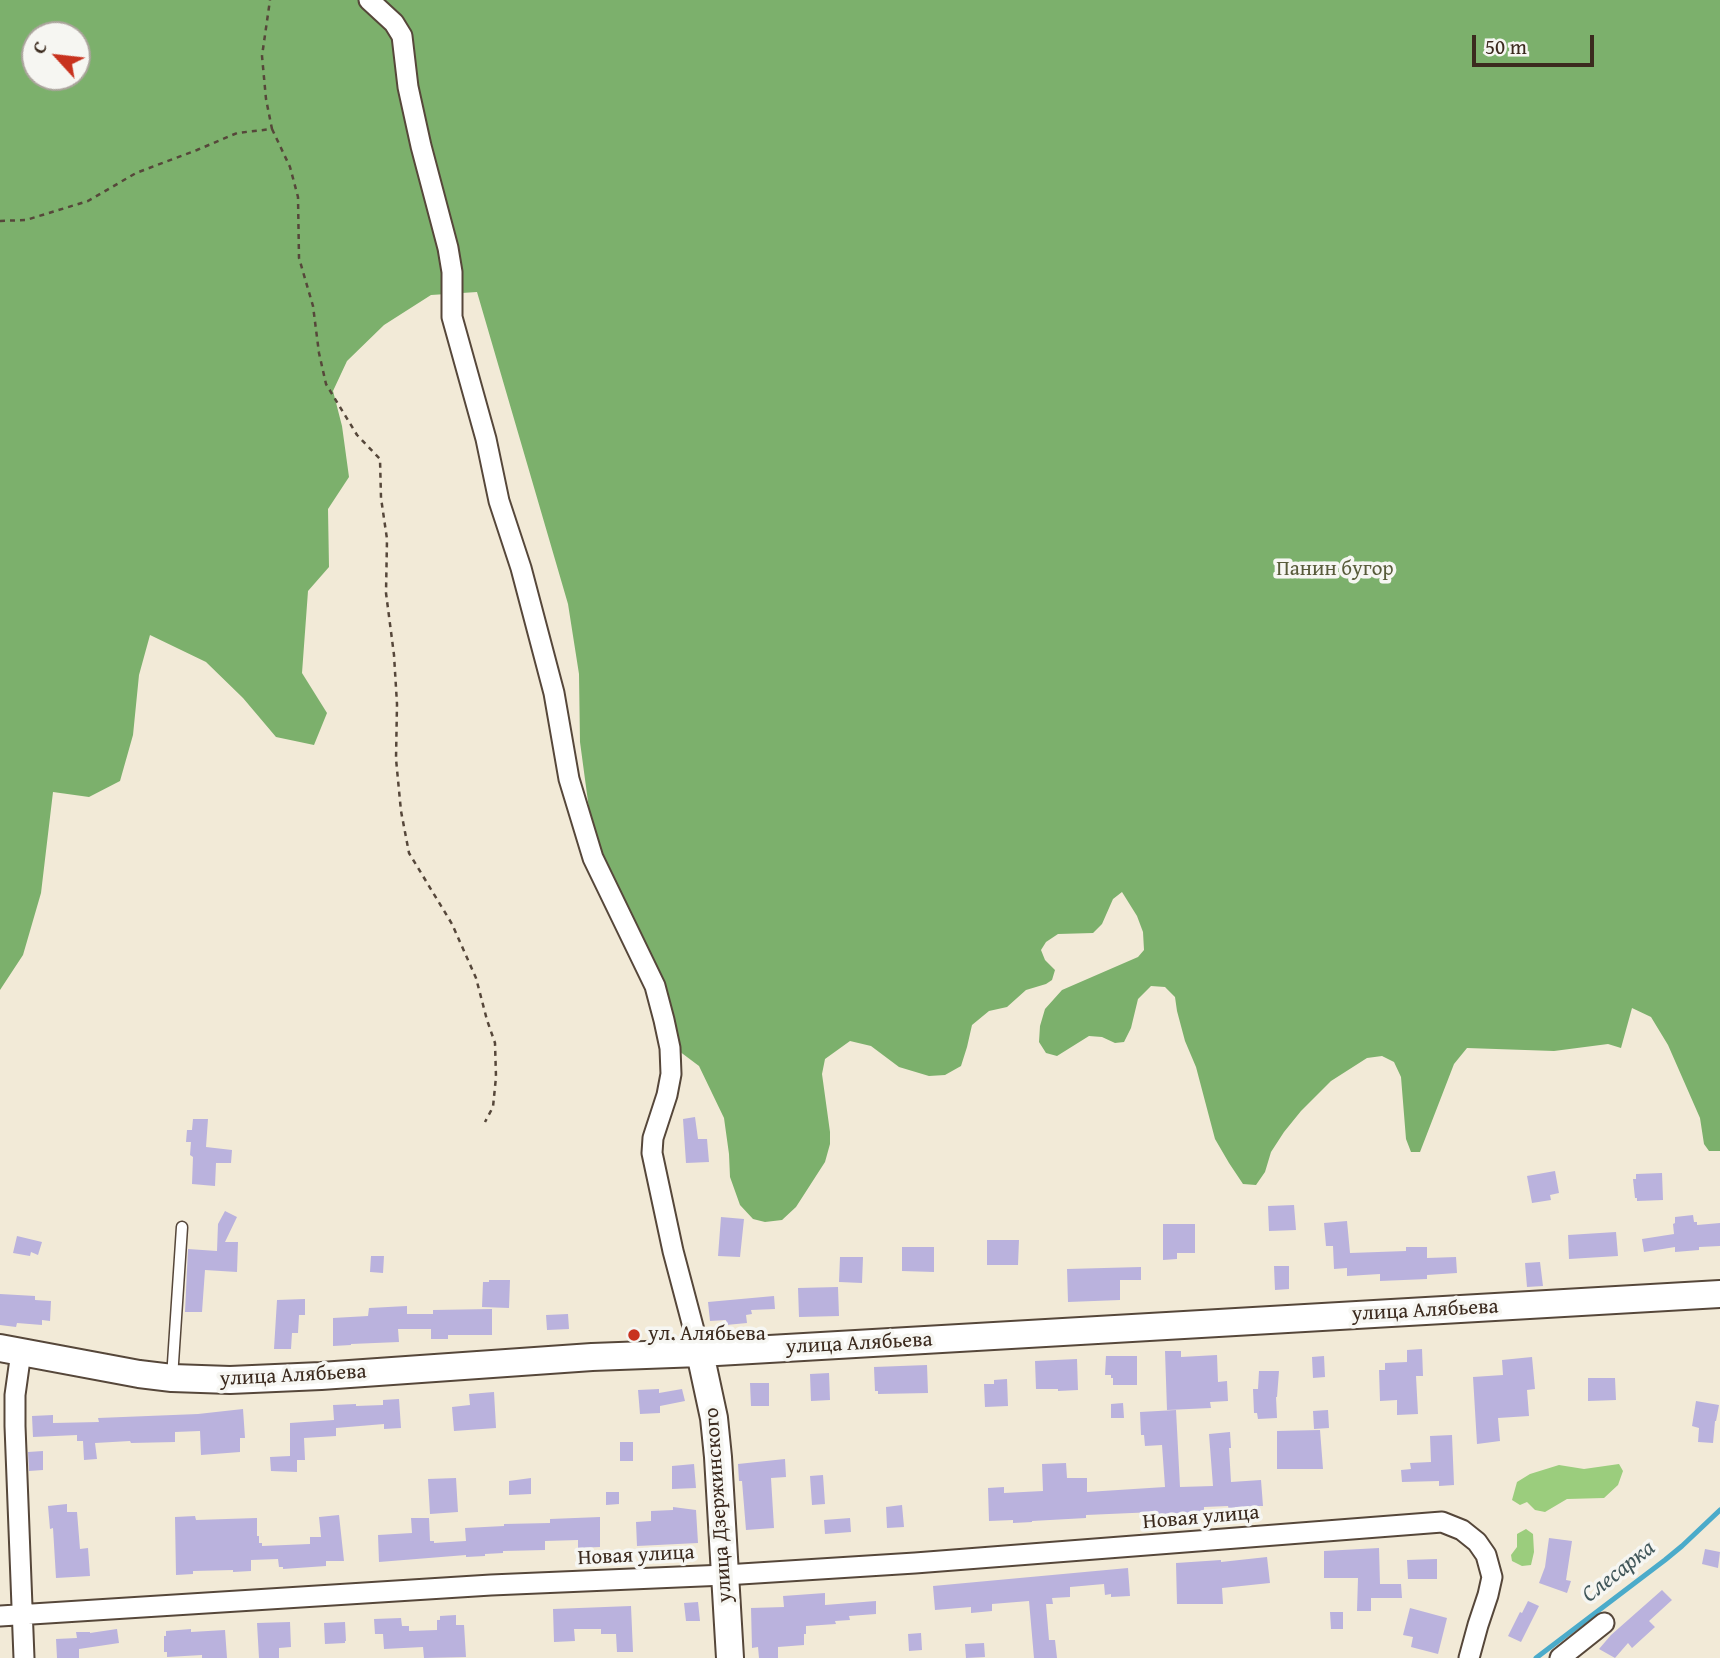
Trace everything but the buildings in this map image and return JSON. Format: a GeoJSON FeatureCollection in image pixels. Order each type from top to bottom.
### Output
{"type":"FeatureCollection","features":[{"type":"Feature","properties":{"kind":"main road","name":"улица Алябьева"},"geometry":{"type":"LineString","coordinates":[[10,1350],[172,1378],[297,1378],[592,1357],[1720,1294]]}},
{"type":"Feature","properties":{"kind":"main road","name":"улица Дзержинского"},"geometry":{"type":"LineString","coordinates":[[700,1353],[714,1418],[722,1497],[730,1658]]}},
{"type":"Feature","properties":{"kind":"street"},"geometry":{"type":"LineString","coordinates":[[369,0],[394,23],[402,36],[408,87],[448,248],[452,272],[452,317],[486,439],[499,501],[521,568],[554,693],[569,779],[593,858],[655,986],[664,1020],[670,1048],[671,1074],[653,1138],[652,1153],[673,1251],[700,1353]]}},
{"type":"Feature","properties":{"kind":"street"},"geometry":{"type":"LineString","coordinates":[[10,1350],[15,1395],[24,1658]]}},
{"type":"Feature","properties":{"kind":"street","name":"Новая улица"},"geometry":{"type":"LineString","coordinates":[[0,1616],[491,1585],[725,1575],[915,1563],[1441,1522],[1462,1530],[1477,1542],[1486,1555],[1492,1577],[1469,1658]]}},
{"type":"Feature","properties":{"kind":"street"},"geometry":{"type":"LineString","coordinates":[[1560,1658],[1604,1623]]}},
{"type":"Feature","properties":{"kind":"lane"},"geometry":{"type":"LineString","coordinates":[[172,1378],[181,1227]]}},
{"type":"Feature","properties":{"kind":"path"},"geometry":{"type":"LineString","coordinates":[[270,0],[262,56],[266,99],[272,129],[290,167],[298,197],[299,258],[313,306],[318,353],[326,384],[357,435],[380,458],[381,498],[387,539],[386,593],[397,704],[396,759],[401,811],[409,853],[452,924],[476,978],[495,1043],[493,1107],[485,1122]]}},
{"type":"Feature","properties":{"kind":"path"},"geometry":{"type":"LineString","coordinates":[[0,221],[26,220],[88,201],[136,173],[237,132],[272,129]]}},
{"type":"Feature","properties":{"kind":"green space","name":"Панин бугор"},"geometry":{"type":"Polygon","coordinates":[[[0,0],[1720,0],[1720,1151],[1709,1151],[1704,1144],[1700,1118],[1668,1045],[1651,1017],[1632,1008],[1621,1048],[1608,1044],[1554,1051],[1467,1048],[1454,1064],[1420,1152],[1411,1152],[1406,1139],[1401,1077],[1394,1062],[1382,1056],[1367,1058],[1331,1081],[1301,1111],[1271,1152],[1265,1172],[1256,1185],[1243,1184],[1215,1139],[1196,1067],[1185,1041],[1175,997],[1165,987],[1151,986],[1138,999],[1131,1028],[1124,1042],[1115,1043],[1102,1037],[1089,1036],[1057,1056],[1046,1053],[1039,1042],[1045,1009],[1062,990],[1138,957],[1144,950],[1143,932],[1137,916],[1122,892],[1113,899],[1102,924],[1093,933],[1058,934],[1046,942],[1041,950],[1045,960],[1055,970],[1052,980],[1026,990],[1007,1007],[989,1011],[972,1025],[961,1066],[945,1075],[929,1076],[899,1067],[871,1046],[850,1041],[825,1059],[822,1074],[830,1144],[825,1162],[796,1207],[782,1220],[765,1222],[753,1219],[740,1205],[730,1177],[724,1118],[699,1066],[679,1051],[667,1000],[642,935],[610,878],[591,824],[580,742],[579,674],[568,604],[477,292],[431,295],[384,325],[347,361],[333,391],[342,426],[349,477],[328,509],[329,567],[308,591],[302,673],[327,713],[314,745],[276,737],[243,698],[206,662],[150,635],[139,675],[133,735],[120,781],[89,797],[53,792],[41,893],[23,955],[0,990],[0,0]]]}},
{"type":"Feature","properties":{"kind":"green space"},"geometry":{"type":"Polygon","coordinates":[[[1619,1464],[1623,1471],[1618,1485],[1604,1498],[1567,1499],[1545,1512],[1535,1510],[1527,1502],[1520,1505],[1512,1500],[1517,1482],[1530,1474],[1559,1465],[1584,1469],[1619,1464]]]}},
{"type":"Feature","properties":{"kind":"green space"},"geometry":{"type":"Polygon","coordinates":[[[1526,1529],[1533,1534],[1534,1552],[1531,1565],[1522,1566],[1512,1561],[1511,1555],[1517,1547],[1517,1534],[1526,1529]]]}},
{"type":"Feature","properties":{"kind":"waterway","name":"Слесарка"},"geometry":{"type":"LineString","coordinates":[[1536,1658],[1665,1560],[1720,1510]]}},
{"type":"Feature","properties":{"kind":"place","name":"ул. Алябьева"},"geometry":{"type":"Point","coordinates":[634,1335]}}]}
